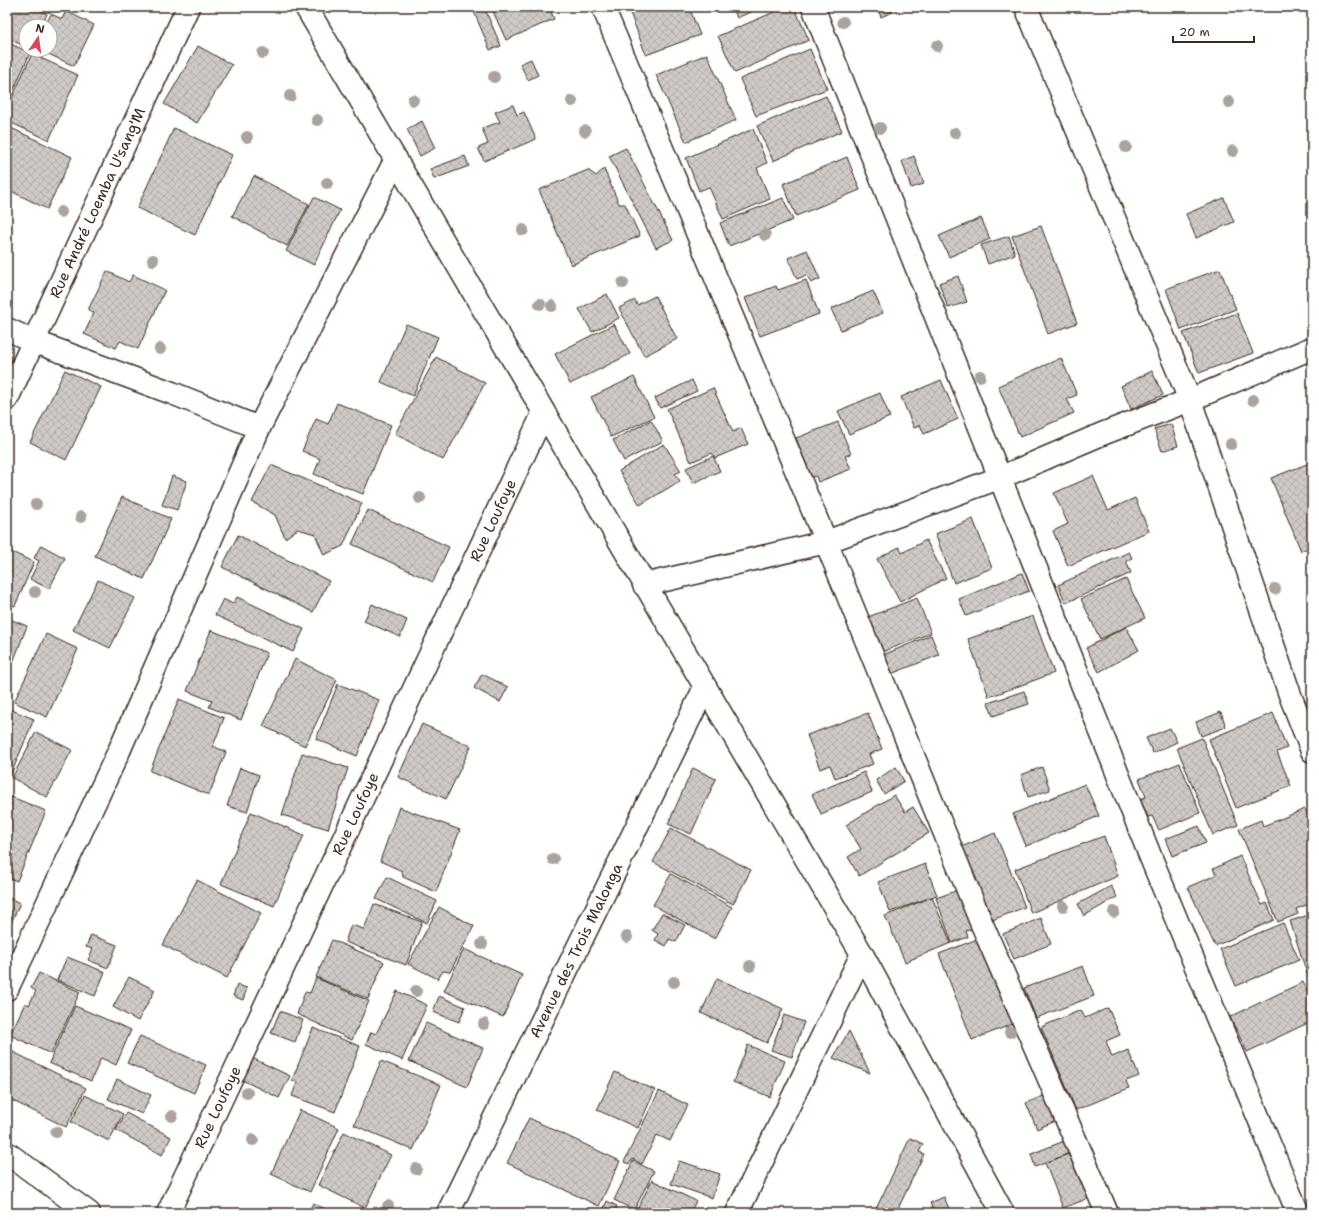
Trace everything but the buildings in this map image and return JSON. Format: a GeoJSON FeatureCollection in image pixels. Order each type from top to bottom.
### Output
{"type":"FeatureCollection","features":[{"type":"Feature","properties":{"kind":"street","name":"Rue André Loemba U'sang'M"},"geometry":{"type":"LineString","coordinates":[[7,400],[188,7]]}},
{"type":"Feature","properties":{"kind":"street"},"geometry":{"type":"LineString","coordinates":[[306,7],[396,159],[543,414],[862,954],[1004,1213]]}},
{"type":"Feature","properties":{"kind":"street"},"geometry":{"type":"LineString","coordinates":[[603,7],[826,542],[981,922],[1107,1213]]}},
{"type":"Feature","properties":{"kind":"street"},"geometry":{"type":"LineString","coordinates":[[813,7],[1151,858],[1298,1213]]}},
{"type":"Feature","properties":{"kind":"street"},"geometry":{"type":"LineString","coordinates":[[1026,7],[1190,400],[1290,695],[1312,751]]}},
{"type":"Feature","properties":{"kind":"street"},"geometry":{"type":"LineString","coordinates":[[7,989],[119,751],[259,428],[396,159]]}},
{"type":"Feature","properties":{"kind":"street"},"geometry":{"type":"LineString","coordinates":[[7,329],[33,341],[172,393],[259,428]]}},
{"type":"Feature","properties":{"kind":"street"},"geometry":{"type":"LineString","coordinates":[[644,585],[826,542],[999,478],[1102,434],[1190,400],[1312,348]]}},
{"type":"Feature","properties":{"kind":"street","name":"Rue Loufoye"},"geometry":{"type":"LineString","coordinates":[[168,1213],[543,414]]}},
{"type":"Feature","properties":{"kind":"street","name":"Avenue des Trois Malonga"},"geometry":{"type":"LineString","coordinates":[[448,1213],[705,688]]}},
{"type":"Feature","properties":{"kind":"street"},"geometry":{"type":"LineString","coordinates":[[736,1213],[862,954]]}},
{"type":"Feature","properties":{"kind":"street"},"geometry":{"type":"LineString","coordinates":[[7,1153],[89,1213]]}}]}
